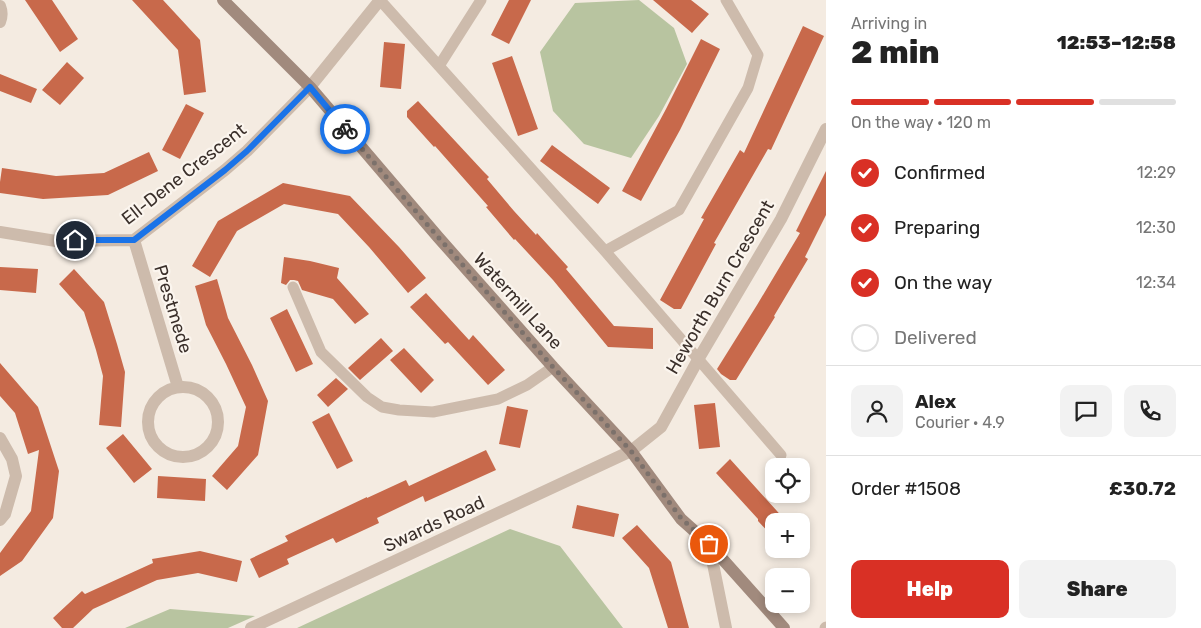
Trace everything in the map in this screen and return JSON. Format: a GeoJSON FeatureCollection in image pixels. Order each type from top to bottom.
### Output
{"type":"FeatureCollection","features":[{"type":"Feature","properties":{"kind":"street","name":"Watermill Lane"},"geometry":{"type":"LineString","coordinates":[[223,0],[310,87],[438,237],[553,367],[631,451],[681,518],[709,544],[784,628]]}},
{"type":"Feature","properties":{"kind":"street","name":"Ell-Dene Crescent"},"geometry":{"type":"LineString","coordinates":[[0,232],[56,241],[134,240],[247,151],[310,87],[380,0]]}},
{"type":"Feature","properties":{"kind":"street"},"geometry":{"type":"LineString","coordinates":[[0,6],[2,10],[0,22]]}},
{"type":"Feature","properties":{"kind":"street","name":"Heworth Burn Crescent"},"geometry":{"type":"LineString","coordinates":[[631,451],[661,427],[699,358],[781,219],[826,129]]}},
{"type":"Feature","properties":{"kind":"street","name":"Prestmede"},"geometry":{"type":"LineString","coordinates":[[134,240],[178,387]]}},
{"type":"Feature","properties":{"kind":"street"},"geometry":{"type":"LineString","coordinates":[[178,387],[190,387],[202,392],[211,400],[218,414],[218,431],[210,446],[200,454],[188,457],[169,455],[159,448],[151,436],[148,424],[152,406],[159,396],[178,387]]}},
{"type":"Feature","properties":{"kind":"street"},"geometry":{"type":"LineString","coordinates":[[0,438],[12,459],[16,476],[5,514],[0,520]]}},
{"type":"Feature","properties":{"kind":"street","name":"Swards Road"},"geometry":{"type":"LineString","coordinates":[[252,628],[631,451]]}},
{"type":"Feature","properties":{"kind":"street"},"geometry":{"type":"LineString","coordinates":[[709,544],[726,628]]}},
{"type":"Feature","properties":{"kind":"lane"},"geometry":{"type":"LineString","coordinates":[[380,0],[605,251],[781,455]]}},
{"type":"Feature","properties":{"kind":"lane"},"geometry":{"type":"LineString","coordinates":[[439,66],[481,0]]}},
{"type":"Feature","properties":{"kind":"lane"},"geometry":{"type":"LineString","coordinates":[[605,251],[679,210],[748,88],[758,55],[726,0]]}},
{"type":"Feature","properties":{"kind":"lane"},"geometry":{"type":"LineString","coordinates":[[293,287],[321,352],[368,397],[382,407],[433,412],[498,400],[527,385],[553,367]]}},
{"type":"Feature","properties":{"kind":"green space"},"geometry":{"type":"Polygon","coordinates":[[[639,0],[674,28],[687,64],[659,116],[631,158],[584,144],[553,111],[540,52],[575,3],[639,0]]]}},
{"type":"Feature","properties":{"kind":"green space"},"geometry":{"type":"Polygon","coordinates":[[[510,529],[560,546],[623,628],[297,628],[510,529]]]}},
{"type":"Feature","properties":{"kind":"green space"},"geometry":{"type":"Polygon","coordinates":[[[170,609],[255,616],[228,628],[125,628],[170,609]]]}},
{"type":"Feature","properties":{"kind":"building"},"geometry":{"type":"Polygon","coordinates":[[[25,0],[52,0],[78,39],[60,52],[25,0]]]}},
{"type":"Feature","properties":{"kind":"building"},"geometry":{"type":"Polygon","coordinates":[[[132,0],[163,0],[200,40],[206,92],[184,95],[178,50],[132,0]]]}},
{"type":"Feature","properties":{"kind":"building"},"geometry":{"type":"Polygon","coordinates":[[[509,0],[531,0],[509,44],[491,35],[509,0]]]}},
{"type":"Feature","properties":{"kind":"building"},"geometry":{"type":"Polygon","coordinates":[[[653,0],[691,0],[709,14],[692,33],[653,0]]]}},
{"type":"Feature","properties":{"kind":"building"},"geometry":{"type":"Polygon","coordinates":[[[803,26],[824,36],[771,150],[768,149],[714,243],[716,244],[681,309],[674,309],[660,300],[704,219],[701,218],[740,150],[744,153],[803,26]]]}},
{"type":"Feature","properties":{"kind":"building"},"geometry":{"type":"Polygon","coordinates":[[[701,39],[720,49],[680,130],[641,201],[622,191],[701,39]]]}},
{"type":"Feature","properties":{"kind":"building"},"geometry":{"type":"Polygon","coordinates":[[[384,42],[405,44],[401,89],[380,87],[384,42]]]}},
{"type":"Feature","properties":{"kind":"building"},"geometry":{"type":"Polygon","coordinates":[[[512,56],[538,129],[518,136],[492,63],[512,56]]]}},
{"type":"Feature","properties":{"kind":"building"},"geometry":{"type":"Polygon","coordinates":[[[67,62],[84,78],[60,105],[42,90],[67,62]]]}},
{"type":"Feature","properties":{"kind":"building"},"geometry":{"type":"Polygon","coordinates":[[[0,74],[37,89],[31,103],[0,91],[0,74]]]}},
{"type":"Feature","properties":{"kind":"building"},"geometry":{"type":"Polygon","coordinates":[[[418,101],[489,177],[487,179],[514,211],[568,267],[566,269],[614,326],[653,328],[653,349],[608,347],[553,280],[514,240],[486,207],[488,206],[407,117],[407,111],[418,101]]]}},
{"type":"Feature","properties":{"kind":"building"},"geometry":{"type":"Polygon","coordinates":[[[186,104],[204,113],[180,159],[162,150],[186,104]]]}},
{"type":"Feature","properties":{"kind":"building"},"geometry":{"type":"Polygon","coordinates":[[[552,145],[610,188],[598,204],[540,161],[552,145]]]}},
{"type":"Feature","properties":{"kind":"building"},"geometry":{"type":"Polygon","coordinates":[[[149,152],[158,171],[108,195],[43,199],[0,193],[2,168],[56,176],[104,173],[149,152]]]}},
{"type":"Feature","properties":{"kind":"building"},"geometry":{"type":"Polygon","coordinates":[[[826,171],[826,215],[805,257],[808,259],[736,380],[730,380],[717,369],[800,233],[796,231],[826,171]]]}},
{"type":"Feature","properties":{"kind":"building"},"geometry":{"type":"Polygon","coordinates":[[[283,183],[350,196],[426,278],[408,293],[338,214],[284,204],[237,231],[210,277],[192,266],[218,221],[283,183]]]}},
{"type":"Feature","properties":{"kind":"building"},"geometry":{"type":"Polygon","coordinates":[[[284,257],[339,268],[337,278],[369,314],[355,324],[333,299],[302,290],[298,281],[290,280],[286,285],[281,283],[284,257]]]}},
{"type":"Feature","properties":{"kind":"building"},"geometry":{"type":"Polygon","coordinates":[[[0,267],[38,269],[36,293],[0,290],[0,267]]]}},
{"type":"Feature","properties":{"kind":"building"},"geometry":{"type":"Polygon","coordinates":[[[74,269],[104,302],[117,344],[125,372],[121,427],[99,425],[103,376],[96,350],[84,312],[59,284],[74,269]]]}},
{"type":"Feature","properties":{"kind":"building"},"geometry":{"type":"Polygon","coordinates":[[[217,279],[228,318],[268,401],[258,455],[227,490],[212,476],[238,446],[246,407],[206,325],[195,286],[217,279]]]}},
{"type":"Feature","properties":{"kind":"building"},"geometry":{"type":"Polygon","coordinates":[[[426,293],[469,340],[473,335],[505,370],[488,385],[448,342],[445,344],[410,307],[426,293]]]}},
{"type":"Feature","properties":{"kind":"building"},"geometry":{"type":"Polygon","coordinates":[[[287,309],[313,364],[296,372],[270,318],[287,309]]]}},
{"type":"Feature","properties":{"kind":"building"},"geometry":{"type":"Polygon","coordinates":[[[381,338],[393,351],[360,380],[348,368],[381,338]]]}},
{"type":"Feature","properties":{"kind":"building"},"geometry":{"type":"Polygon","coordinates":[[[404,348],[434,380],[421,393],[390,360],[404,348]]]}},
{"type":"Feature","properties":{"kind":"building"},"geometry":{"type":"Polygon","coordinates":[[[0,363],[38,407],[59,471],[53,518],[22,561],[0,576],[0,553],[31,511],[39,450],[28,454],[15,413],[0,396],[0,363]]]}},
{"type":"Feature","properties":{"kind":"building"},"geometry":{"type":"Polygon","coordinates":[[[336,378],[348,389],[328,407],[317,395],[336,378]]]}},
{"type":"Feature","properties":{"kind":"building"},"geometry":{"type":"Polygon","coordinates":[[[715,403],[720,447],[699,449],[694,405],[715,403]]]}},
{"type":"Feature","properties":{"kind":"building"},"geometry":{"type":"Polygon","coordinates":[[[507,406],[528,410],[520,448],[499,444],[507,406]]]}},
{"type":"Feature","properties":{"kind":"building"},"geometry":{"type":"Polygon","coordinates":[[[329,413],[353,461],[337,469],[312,422],[329,413]]]}},
{"type":"Feature","properties":{"kind":"building"},"geometry":{"type":"Polygon","coordinates":[[[123,434],[152,469],[134,483],[106,448],[123,434]]]}},
{"type":"Feature","properties":{"kind":"building"},"geometry":{"type":"Polygon","coordinates":[[[486,450],[496,470],[425,502],[423,496],[377,518],[379,523],[336,543],[333,538],[287,559],[289,564],[259,578],[250,559],[288,541],[285,536],[406,480],[409,486],[486,450]]]}},
{"type":"Feature","properties":{"kind":"building"},"geometry":{"type":"Polygon","coordinates":[[[730,459],[765,498],[765,503],[770,503],[779,513],[765,513],[765,528],[716,473],[730,459]]]}},
{"type":"Feature","properties":{"kind":"building"},"geometry":{"type":"Polygon","coordinates":[[[158,476],[206,479],[205,501],[157,498],[158,476]]]}},
{"type":"Feature","properties":{"kind":"building"},"geometry":{"type":"Polygon","coordinates":[[[577,505],[619,514],[614,537],[572,528],[577,505]]]}},
{"type":"Feature","properties":{"kind":"building"},"geometry":{"type":"Polygon","coordinates":[[[637,525],[671,562],[689,628],[668,628],[649,568],[622,538],[637,525]]]}},
{"type":"Feature","properties":{"kind":"building"},"geometry":{"type":"Polygon","coordinates":[[[200,551],[242,561],[237,582],[198,573],[157,580],[93,609],[73,628],[62,628],[53,618],[82,591],[85,594],[153,563],[152,559],[200,551]]]}},
{"type":"Feature","properties":{"kind":"way so far"},"geometry":{"type":"LineString","coordinates":[[345,129],[553,367],[631,451],[681,518],[709,544]]}},
{"type":"Feature","properties":{"kind":"route"},"geometry":{"type":"LineString","coordinates":[[75,240],[134,240],[247,151],[310,87],[345,129]]}}]}
